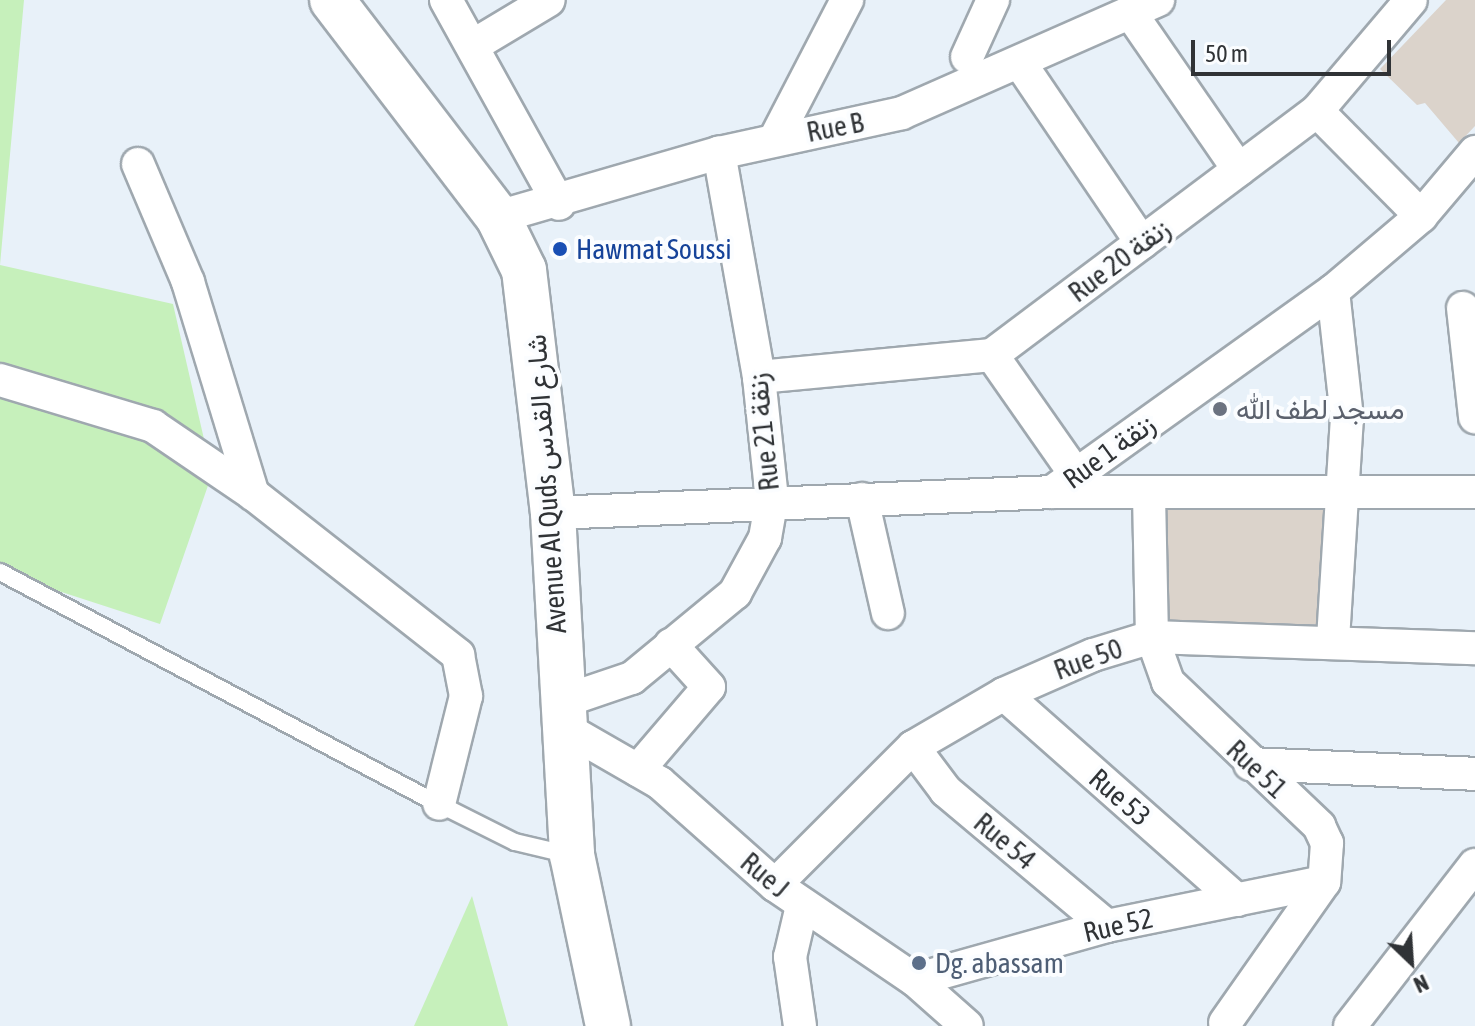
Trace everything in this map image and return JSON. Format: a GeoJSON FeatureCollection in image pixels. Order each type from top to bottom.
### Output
{"type":"FeatureCollection","features":[{"type":"Feature","properties":{"kind":"main road","name":"Avenue Al Quds شارع القدس"},"geometry":{"type":"LineString","coordinates":[[332,0],[498,217],[527,286],[553,513],[561,714],[572,855],[608,1026]]}},
{"type":"Feature","properties":{"kind":"street"},"geometry":{"type":"LineString","coordinates":[[446,0],[474,45],[559,204]]}},
{"type":"Feature","properties":{"kind":"street"},"geometry":{"type":"LineString","coordinates":[[474,45],[549,0]]}},
{"type":"Feature","properties":{"kind":"street"},"geometry":{"type":"LineString","coordinates":[[775,139],[847,0]]}},
{"type":"Feature","properties":{"kind":"street"},"geometry":{"type":"LineString","coordinates":[[967,57],[993,0]]}},
{"type":"Feature","properties":{"kind":"street","name":"Rue 20 زنقة"},"geometry":{"type":"LineString","coordinates":[[992,355],[1317,111],[1411,0]]}},
{"type":"Feature","properties":{"kind":"street","name":"Rue B"},"geometry":{"type":"LineString","coordinates":[[498,217],[559,204],[719,153],[902,113],[1145,7]]}},
{"type":"Feature","properties":{"kind":"street"},"geometry":{"type":"LineString","coordinates":[[1145,7],[1239,170]]}},
{"type":"Feature","properties":{"kind":"street"},"geometry":{"type":"LineString","coordinates":[[1020,63],[1142,243]]}},
{"type":"Feature","properties":{"kind":"street"},"geometry":{"type":"LineString","coordinates":[[1317,111],[1421,216]]}},
{"type":"Feature","properties":{"kind":"street","name":"Rue 1 زنقة"},"geometry":{"type":"LineString","coordinates":[[553,513],[772,499],[862,499],[1064,483],[1333,291],[1421,216],[1475,152]]}},
{"type":"Feature","properties":{"kind":"street","name":"Rue 21 زنقة"},"geometry":{"type":"LineString","coordinates":[[561,714],[632,678],[735,593],[755,565],[772,499],[759,377],[719,153]]}},
{"type":"Feature","properties":{"kind":"street"},"geometry":{"type":"LineString","coordinates":[[138,164],[188,282],[253,494]]}},
{"type":"Feature","properties":{"kind":"street"},"geometry":{"type":"LineString","coordinates":[[1333,291],[1347,489],[1333,641]]}},
{"type":"Feature","properties":{"kind":"street"},"geometry":{"type":"LineString","coordinates":[[1463,308],[1475,417]]}},
{"type":"Feature","properties":{"kind":"street"},"geometry":{"type":"LineString","coordinates":[[759,377],[992,355],[1064,483],[1149,495],[1347,489],[1475,492]]}},
{"type":"Feature","properties":{"kind":"street"},"geometry":{"type":"LineString","coordinates":[[0,380],[153,426],[253,494],[458,655],[466,696],[439,804]]}},
{"type":"Feature","properties":{"kind":"street","name":"Rue 51"},"geometry":{"type":"LineString","coordinates":[[1149,495],[1152,637],[1168,682],[1250,764],[1319,826],[1327,843],[1324,882]]}},
{"type":"Feature","properties":{"kind":"street"},"geometry":{"type":"LineString","coordinates":[[862,499],[888,613]]}},
{"type":"Feature","properties":{"kind":"street","name":"Rue 50"},"geometry":{"type":"LineString","coordinates":[[775,885],[913,747],[1004,694],[1152,637],[1475,648]]}},
{"type":"Feature","properties":{"kind":"street"},"geometry":{"type":"LineString","coordinates":[[638,770],[709,687],[671,645]]}},
{"type":"Feature","properties":{"kind":"street","name":"Rue 53"},"geometry":{"type":"LineString","coordinates":[[1004,694],[1237,900]]}},
{"type":"Feature","properties":{"kind":"street","name":"Rue J"},"geometry":{"type":"LineString","coordinates":[[561,714],[638,770],[802,906],[915,980],[956,1021]]}},
{"type":"Feature","properties":{"kind":"street","name":"Rue 54"},"geometry":{"type":"LineString","coordinates":[[913,747],[946,791],[1107,926]]}},
{"type":"Feature","properties":{"kind":"street"},"geometry":{"type":"LineString","coordinates":[[1250,764],[1475,774]]}},
{"type":"Feature","properties":{"kind":"street"},"geometry":{"type":"LineString","coordinates":[[1350,1026],[1475,865]]}},
{"type":"Feature","properties":{"kind":"street"},"geometry":{"type":"LineString","coordinates":[[1221,1025],[1324,882]]}},
{"type":"Feature","properties":{"kind":"street","name":"Rue 52"},"geometry":{"type":"LineString","coordinates":[[915,980],[1107,926],[1324,882]]}},
{"type":"Feature","properties":{"kind":"street"},"geometry":{"type":"LineString","coordinates":[[800,1026],[790,957],[802,906]]}},
{"type":"Feature","properties":{"kind":"lane"},"geometry":{"type":"LineString","coordinates":[[0,572],[515,842],[572,855]]}},
{"type":"Feature","properties":{"kind":"green space"},"geometry":{"type":"Polygon","coordinates":[[[0,0],[24,0],[0,265],[0,0]]]}},
{"type":"Feature","properties":{"kind":"green space"},"geometry":{"type":"Polygon","coordinates":[[[0,265],[173,304],[212,474],[160,624],[0,572],[0,265]]]}},
{"type":"Feature","properties":{"kind":"green space"},"geometry":{"type":"Polygon","coordinates":[[[472,896],[508,1026],[414,1026],[472,896]]]}},
{"type":"Feature","properties":{"kind":"building"},"geometry":{"type":"Polygon","coordinates":[[[1446,0],[1475,0],[1475,126],[1459,143],[1425,103],[1417,105],[1380,69],[1446,0]]]}},
{"type":"Feature","properties":{"kind":"building"},"geometry":{"type":"Polygon","coordinates":[[[1337,498],[1328,625],[1158,620],[1160,503],[1337,498]]]}},
{"type":"Feature","properties":{"kind":"place","name":"Hawmat Soussi"},"geometry":{"type":"Point","coordinates":[560,249]}},
{"type":"Feature","properties":{"kind":"place","name":"مسجد لطف الله"},"geometry":{"type":"Point","coordinates":[1220,409]}},
{"type":"Feature","properties":{"kind":"place","name":"Dg. abassam"},"geometry":{"type":"Point","coordinates":[919,963]}}]}
